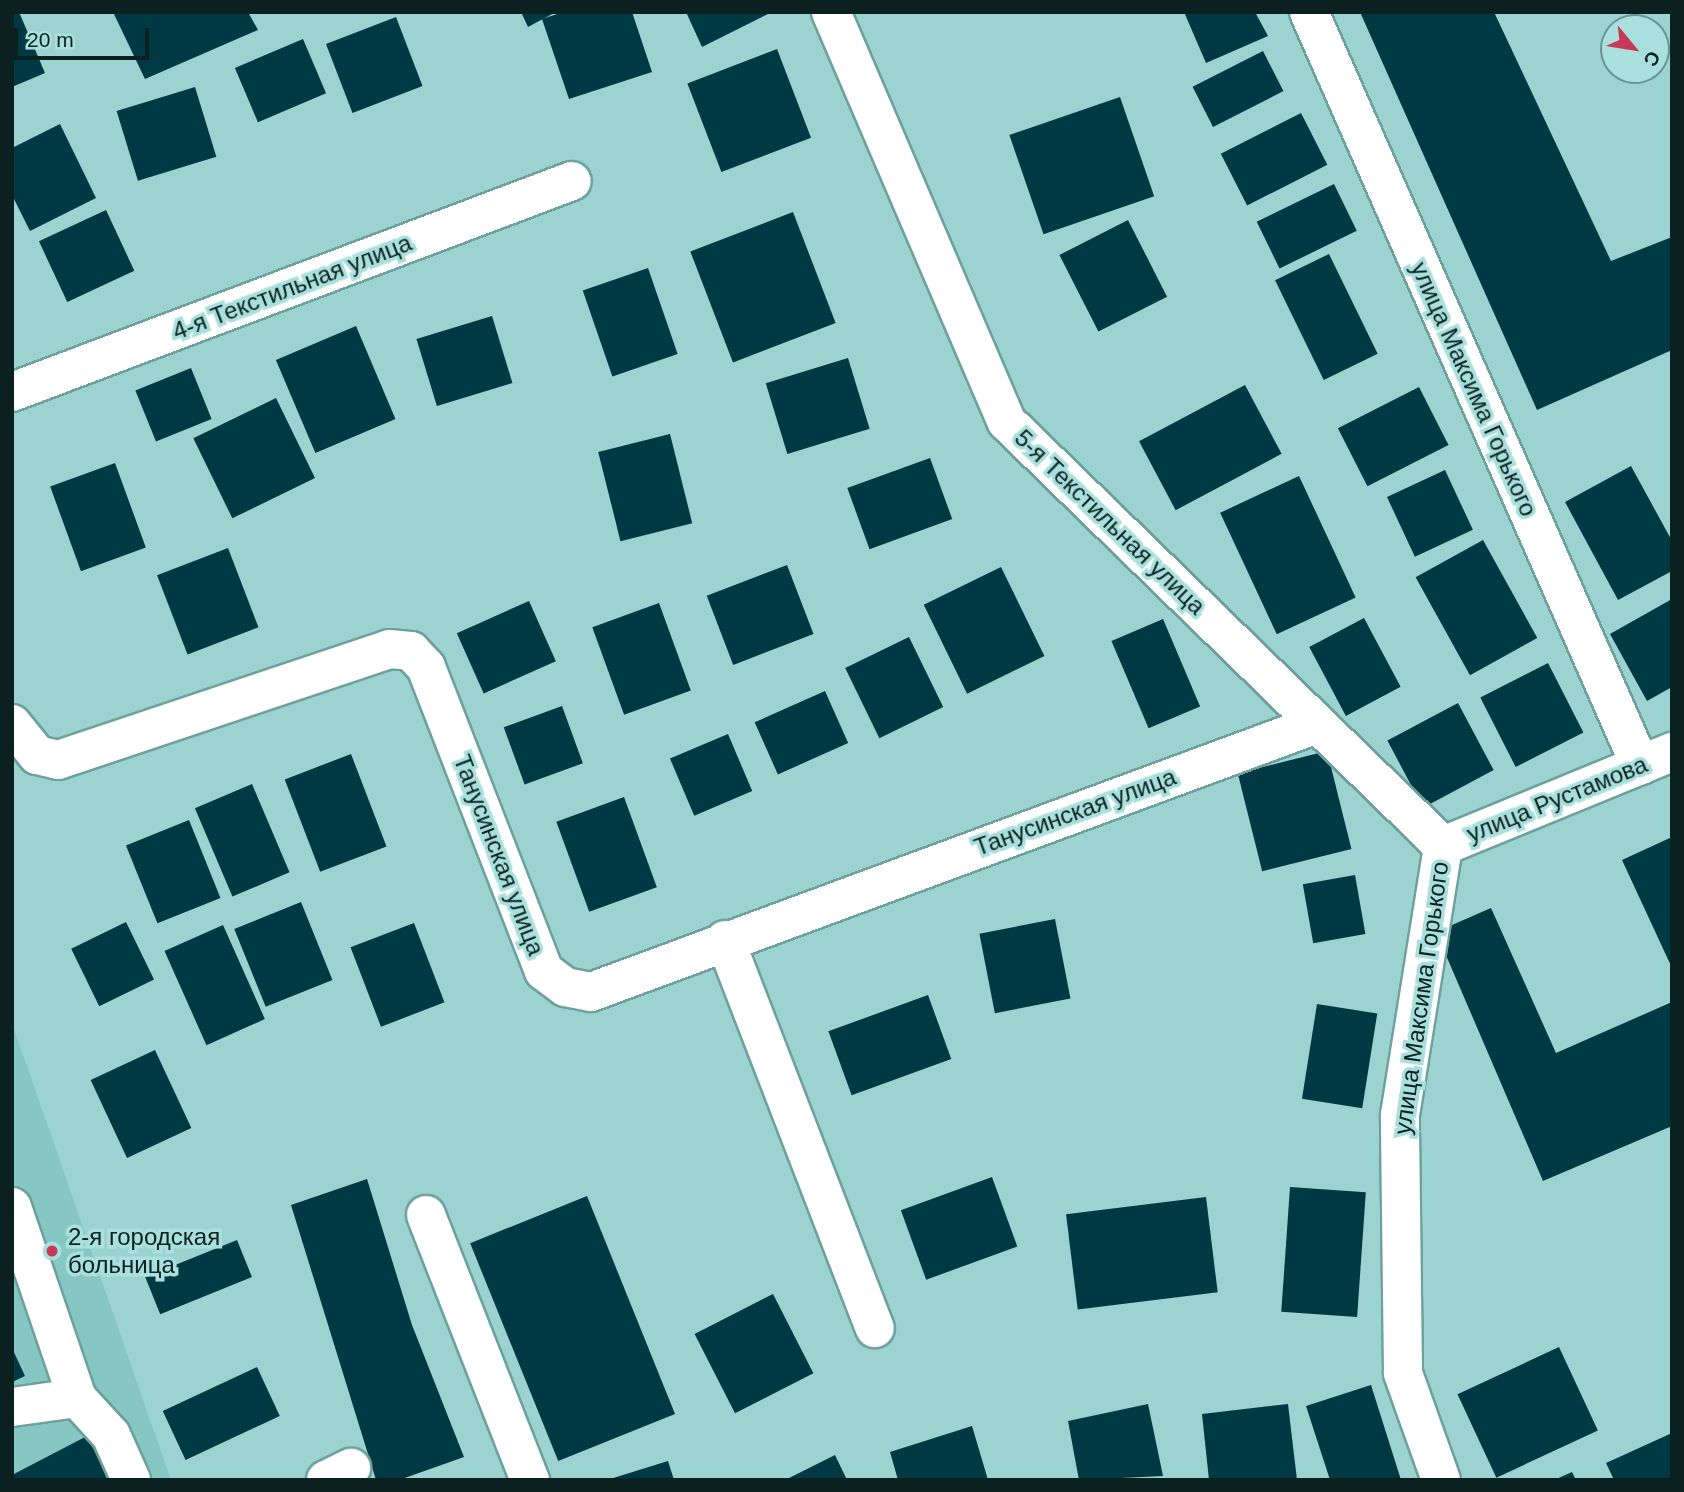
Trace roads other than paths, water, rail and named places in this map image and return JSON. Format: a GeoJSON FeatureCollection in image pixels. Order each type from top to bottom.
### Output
{"type":"FeatureCollection","features":[{"type":"Feature","properties":{"kind":"street","name":"5-я Текстильная улица"},"geometry":{"type":"LineString","coordinates":[[831,12],[1007,422],[1443,846]]}},
{"type":"Feature","properties":{"kind":"street","name":"улица Максима Горького"},"geometry":{"type":"LineString","coordinates":[[1308,12],[1656,759]]}},
{"type":"Feature","properties":{"kind":"street","name":"4-я Текстильная улица"},"geometry":{"type":"LineString","coordinates":[[12,392],[572,181]]}},
{"type":"Feature","properties":{"kind":"street","name":"Танусинская улица"},"geometry":{"type":"LineString","coordinates":[[12,724],[37,755],[58,760],[389,649],[411,652],[426,667],[544,971],[565,987],[591,992],[725,940],[1317,724]]}},
{"type":"Feature","properties":{"kind":"street","name":"улица Рустамова"},"geometry":{"type":"LineString","coordinates":[[1443,846],[1656,759]]}},
{"type":"Feature","properties":{"kind":"street","name":"улица Максима Горького"},"geometry":{"type":"LineString","coordinates":[[1441,1480],[1403,1373],[1400,1115],[1443,846]]}},
{"type":"Feature","properties":{"kind":"street"},"geometry":{"type":"LineString","coordinates":[[725,940],[875,1328]]}},
{"type":"Feature","properties":{"kind":"street"},"geometry":{"type":"LineString","coordinates":[[12,1207],[77,1398],[111,1435],[131,1480]]}},
{"type":"Feature","properties":{"kind":"street"},"geometry":{"type":"LineString","coordinates":[[426,1215],[530,1480]]}},
{"type":"Feature","properties":{"kind":"street"},"geometry":{"type":"LineString","coordinates":[[12,1407],[77,1398]]}},
{"type":"Feature","properties":{"kind":"place","name":"2-я городская больница"},"geometry":{"type":"Point","coordinates":[52,1251]}}]}
